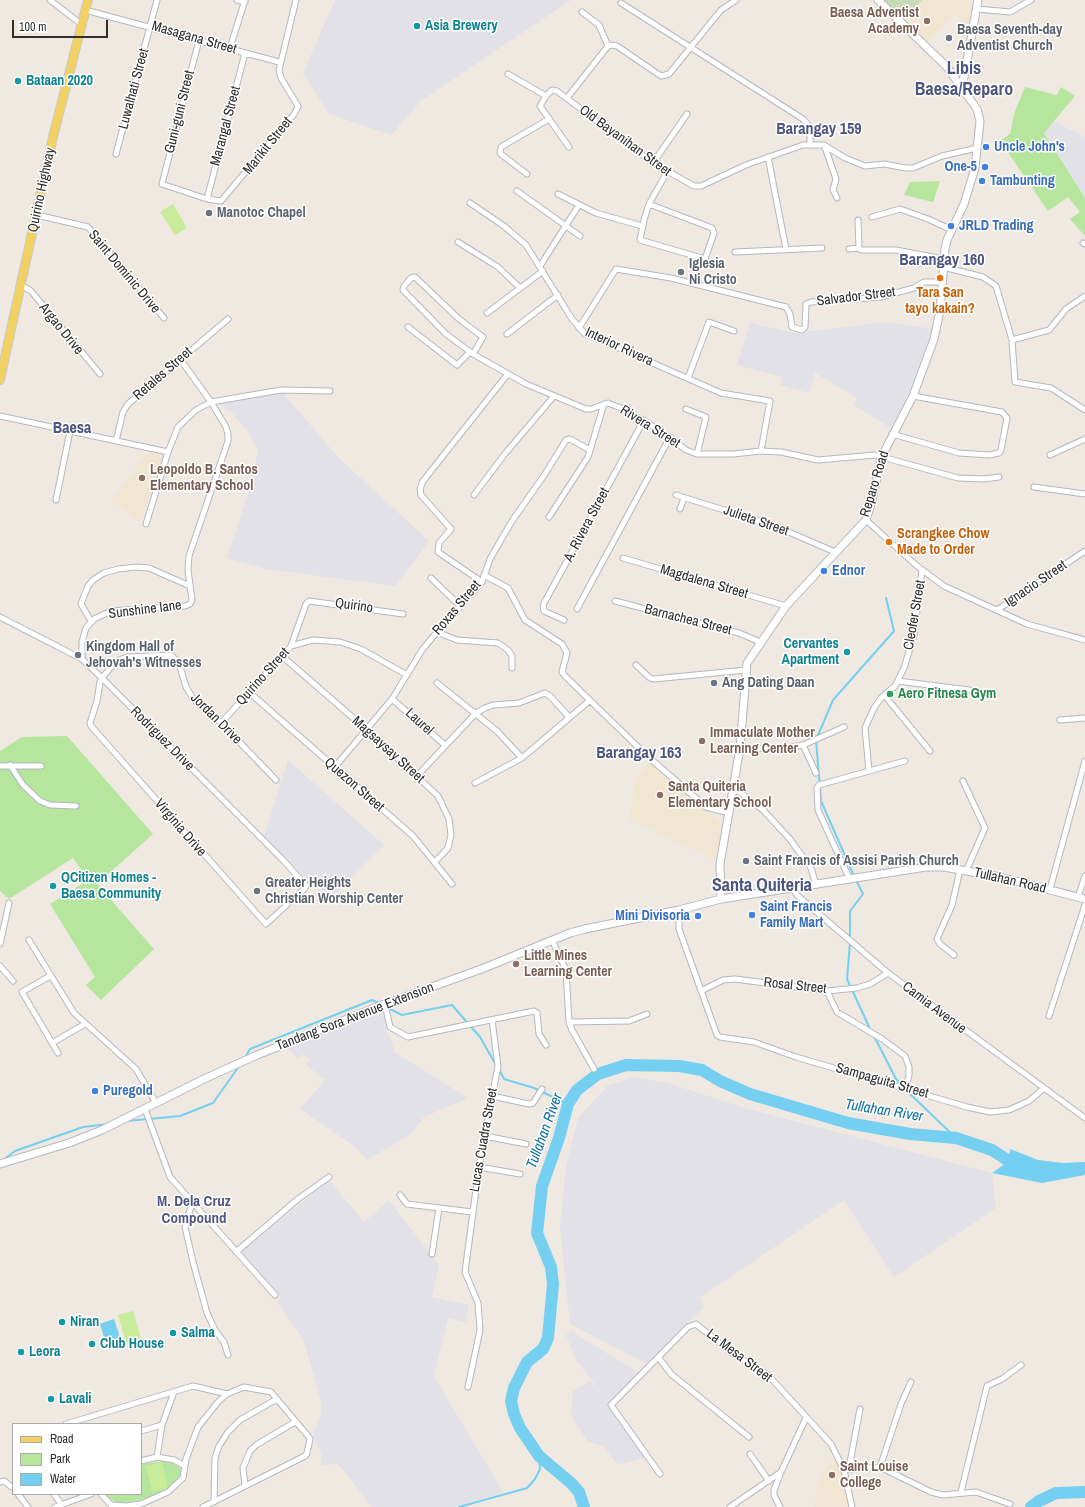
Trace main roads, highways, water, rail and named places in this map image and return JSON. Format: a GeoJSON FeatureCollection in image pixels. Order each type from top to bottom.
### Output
{"type":"FeatureCollection","features":[{"type":"Feature","properties":{"kind":"main road","name":"Quirino Highway"},"geometry":{"type":"LineString","coordinates":[[0,380],[53,137],[88,0]]}},
{"type":"Feature","properties":{"kind":"main road","name":"Reparo Road"},"geometry":{"type":"LineString","coordinates":[[720,899],[720,864],[740,748],[746,670],[749,659],[786,606],[866,520],[872,504],[882,456],[892,434],[913,396],[938,325],[943,259],[947,240],[971,185],[977,148],[979,114],[977,109],[940,60],[878,0]]}},
{"type":"Feature","properties":{"kind":"main road"},"geometry":{"type":"LineString","coordinates":[[962,88],[978,0]]}},
{"type":"Feature","properties":{"kind":"main road","name":"Tullahan Road"},"geometry":{"type":"LineString","coordinates":[[720,899],[926,867],[944,867],[963,870],[1050,889],[1082,898]]}},
{"type":"Feature","properties":{"kind":"main road","name":"Tandang Sora Avenue Extension"},"geometry":{"type":"LineString","coordinates":[[0,1164],[69,1143],[102,1130],[228,1068],[385,1004],[484,968],[552,940],[585,929],[679,910],[720,899]]}},
{"type":"Feature","properties":{"kind":"water"},"geometry":{"type":"Polygon","coordinates":[[[1010,1149],[1038,1160],[1063,1163],[1085,1162],[1085,1175],[1042,1183],[992,1173],[1009,1161],[1010,1149]]]}},
{"type":"Feature","properties":{"kind":"water"},"geometry":{"type":"Polygon","coordinates":[[[114,1319],[122,1343],[107,1347],[100,1324],[114,1319]]]}},
{"type":"Feature","properties":{"kind":"waterway"},"geometry":{"type":"LineString","coordinates":[[854,876],[821,801],[816,740],[833,700],[894,631],[886,598]]}},
{"type":"Feature","properties":{"kind":"waterway"},"geometry":{"type":"LineString","coordinates":[[856,880],[863,894],[850,911],[850,943],[847,979],[871,1031]]}},
{"type":"Feature","properties":{"kind":"waterway"},"geometry":{"type":"LineString","coordinates":[[245,1058],[250,1049],[372,1000],[381,1004]]}},
{"type":"Feature","properties":{"kind":"waterway"},"geometry":{"type":"LineString","coordinates":[[386,1007],[402,1015],[452,1005],[480,1037],[496,1065]]}},
{"type":"Feature","properties":{"kind":"waterway"},"geometry":{"type":"LineString","coordinates":[[874,1036],[896,1079],[902,1086]]}},
{"type":"Feature","properties":{"kind":"waterway"},"geometry":{"type":"LineString","coordinates":[[127,1121],[180,1116],[213,1103],[240,1065]]}},
{"type":"Feature","properties":{"kind":"waterway","name":"Tullahan River"},"geometry":{"type":"LineString","coordinates":[[584,1507],[579,1492],[571,1483],[539,1456],[520,1428],[514,1414],[511,1401],[514,1388],[527,1362],[543,1349],[548,1338],[553,1284],[551,1267],[537,1233],[542,1186],[559,1138],[568,1104],[577,1090],[598,1074],[626,1065],[679,1066],[702,1070],[720,1081],[750,1094],[848,1123],[910,1134],[956,1138],[992,1150],[1009,1161],[1024,1166]]}},
{"type":"Feature","properties":{"kind":"waterway"},"geometry":{"type":"LineString","coordinates":[[499,1069],[504,1079],[534,1088],[568,1104]]}},
{"type":"Feature","properties":{"kind":"waterway"},"geometry":{"type":"LineString","coordinates":[[908,1092],[956,1138]]}},
{"type":"Feature","properties":{"kind":"waterway"},"geometry":{"type":"LineString","coordinates":[[3,1160],[15,1151],[83,1127],[109,1124]]}},
{"type":"Feature","properties":{"kind":"waterway"},"geometry":{"type":"LineString","coordinates":[[459,1507],[527,1488],[535,1479],[540,1469],[539,1456]]}},
{"type":"Feature","properties":{"kind":"waterway"},"geometry":{"type":"LineString","coordinates":[[1031,1507],[1039,1501],[1056,1493],[1085,1492]]}},
{"type":"Feature","properties":{"kind":"tunnel"},"geometry":{"type":"LineString","coordinates":[[639,748],[652,760]]}},
{"type":"Feature","properties":{"kind":"place","name":"Baesa Adventist Academy"},"geometry":{"type":"Point","coordinates":[927,21]}},
{"type":"Feature","properties":{"kind":"place","name":"Asia Brewery"},"geometry":{"type":"Point","coordinates":[417,26]}},
{"type":"Feature","properties":{"kind":"place","name":"Baesa Seventh-day Adventist Church"},"geometry":{"type":"Point","coordinates":[949,38]}},
{"type":"Feature","properties":{"kind":"place","name":"Bataan 2020"},"geometry":{"type":"Point","coordinates":[18,81]}},
{"type":"Feature","properties":{"kind":"place","name":"Uncle John's"},"geometry":{"type":"Point","coordinates":[986,147]}},
{"type":"Feature","properties":{"kind":"place","name":"One-5"},"geometry":{"type":"Point","coordinates":[985,167]}},
{"type":"Feature","properties":{"kind":"place","name":"Tambunting"},"geometry":{"type":"Point","coordinates":[982,181]}},
{"type":"Feature","properties":{"kind":"place","name":"Manotoc Chapel"},"geometry":{"type":"Point","coordinates":[209,213]}},
{"type":"Feature","properties":{"kind":"place","name":"JRLD Trading"},"geometry":{"type":"Point","coordinates":[951,226]}},
{"type":"Feature","properties":{"kind":"place","name":"Iglesia Ni Cristo"},"geometry":{"type":"Point","coordinates":[681,272]}},
{"type":"Feature","properties":{"kind":"place","name":"Tara San tayo kakain?"},"geometry":{"type":"Point","coordinates":[940,278]}},
{"type":"Feature","properties":{"kind":"place","name":"Leopoldo B. Santos Elementary School"},"geometry":{"type":"Point","coordinates":[142,478]}},
{"type":"Feature","properties":{"kind":"place","name":"Scrangkee Chow Made to Order"},"geometry":{"type":"Point","coordinates":[889,542]}},
{"type":"Feature","properties":{"kind":"place","name":"Ednor"},"geometry":{"type":"Point","coordinates":[824,571]}},
{"type":"Feature","properties":{"kind":"place","name":"Cervantes Apartment"},"geometry":{"type":"Point","coordinates":[847,652]}},
{"type":"Feature","properties":{"kind":"place","name":"Kingdom Hall of Jehovah's Witnesses"},"geometry":{"type":"Point","coordinates":[78,655]}},
{"type":"Feature","properties":{"kind":"place","name":"Ang Dating Daan"},"geometry":{"type":"Point","coordinates":[714,683]}},
{"type":"Feature","properties":{"kind":"place","name":"Aero Fitnesa Gym"},"geometry":{"type":"Point","coordinates":[890,694]}},
{"type":"Feature","properties":{"kind":"place","name":"Immaculate Mother Learning Center"},"geometry":{"type":"Point","coordinates":[702,741]}},
{"type":"Feature","properties":{"kind":"place","name":"Santa Quiteria Elementary School"},"geometry":{"type":"Point","coordinates":[660,795]}},
{"type":"Feature","properties":{"kind":"place","name":"Saint Francis of Assisi Parish Church"},"geometry":{"type":"Point","coordinates":[746,861]}},
{"type":"Feature","properties":{"kind":"place","name":"QCitizen Homes - Baesa Community"},"geometry":{"type":"Point","coordinates":[53,886]}},
{"type":"Feature","properties":{"kind":"place","name":"Greater Heights Christian Worship Center"},"geometry":{"type":"Point","coordinates":[257,891]}},
{"type":"Feature","properties":{"kind":"place","name":"Saint Francis Family Mart"},"geometry":{"type":"Point","coordinates":[752,915]}},
{"type":"Feature","properties":{"kind":"place","name":"Mini Divisoria"},"geometry":{"type":"Point","coordinates":[698,916]}},
{"type":"Feature","properties":{"kind":"place","name":"Little Mines Learning Center"},"geometry":{"type":"Point","coordinates":[516,964]}},
{"type":"Feature","properties":{"kind":"place","name":"Puregold"},"geometry":{"type":"Point","coordinates":[95,1091]}},
{"type":"Feature","properties":{"kind":"place","name":"Niran"},"geometry":{"type":"Point","coordinates":[62,1322]}},
{"type":"Feature","properties":{"kind":"place","name":"Salma"},"geometry":{"type":"Point","coordinates":[173,1333]}},
{"type":"Feature","properties":{"kind":"place","name":"Club House"},"geometry":{"type":"Point","coordinates":[92,1344]}},
{"type":"Feature","properties":{"kind":"place","name":"Leora"},"geometry":{"type":"Point","coordinates":[21,1352]}},
{"type":"Feature","properties":{"kind":"place","name":"Lavali"},"geometry":{"type":"Point","coordinates":[51,1399]}},
{"type":"Feature","properties":{"kind":"place","name":"Saint Louise College"},"geometry":{"type":"Point","coordinates":[832,1475]}},
{"type":"Feature","properties":{"kind":"district","name":"Libis Baesa/Reparo"},"geometry":{"type":"Point","coordinates":[964,79]}},
{"type":"Feature","properties":{"kind":"district","name":"Barangay 159"},"geometry":{"type":"Point","coordinates":[819,130]}},
{"type":"Feature","properties":{"kind":"district","name":"Barangay 160"},"geometry":{"type":"Point","coordinates":[942,261]}},
{"type":"Feature","properties":{"kind":"district","name":"Baesa"},"geometry":{"type":"Point","coordinates":[72,429]}},
{"type":"Feature","properties":{"kind":"district","name":"Barangay 163"},"geometry":{"type":"Point","coordinates":[639,754]}},
{"type":"Feature","properties":{"kind":"district","name":"Santa Quiteria"},"geometry":{"type":"Point","coordinates":[762,886]}},
{"type":"Feature","properties":{"kind":"district","name":"M. Dela Cruz Compound"},"geometry":{"type":"Point","coordinates":[194,1210]}}]}
